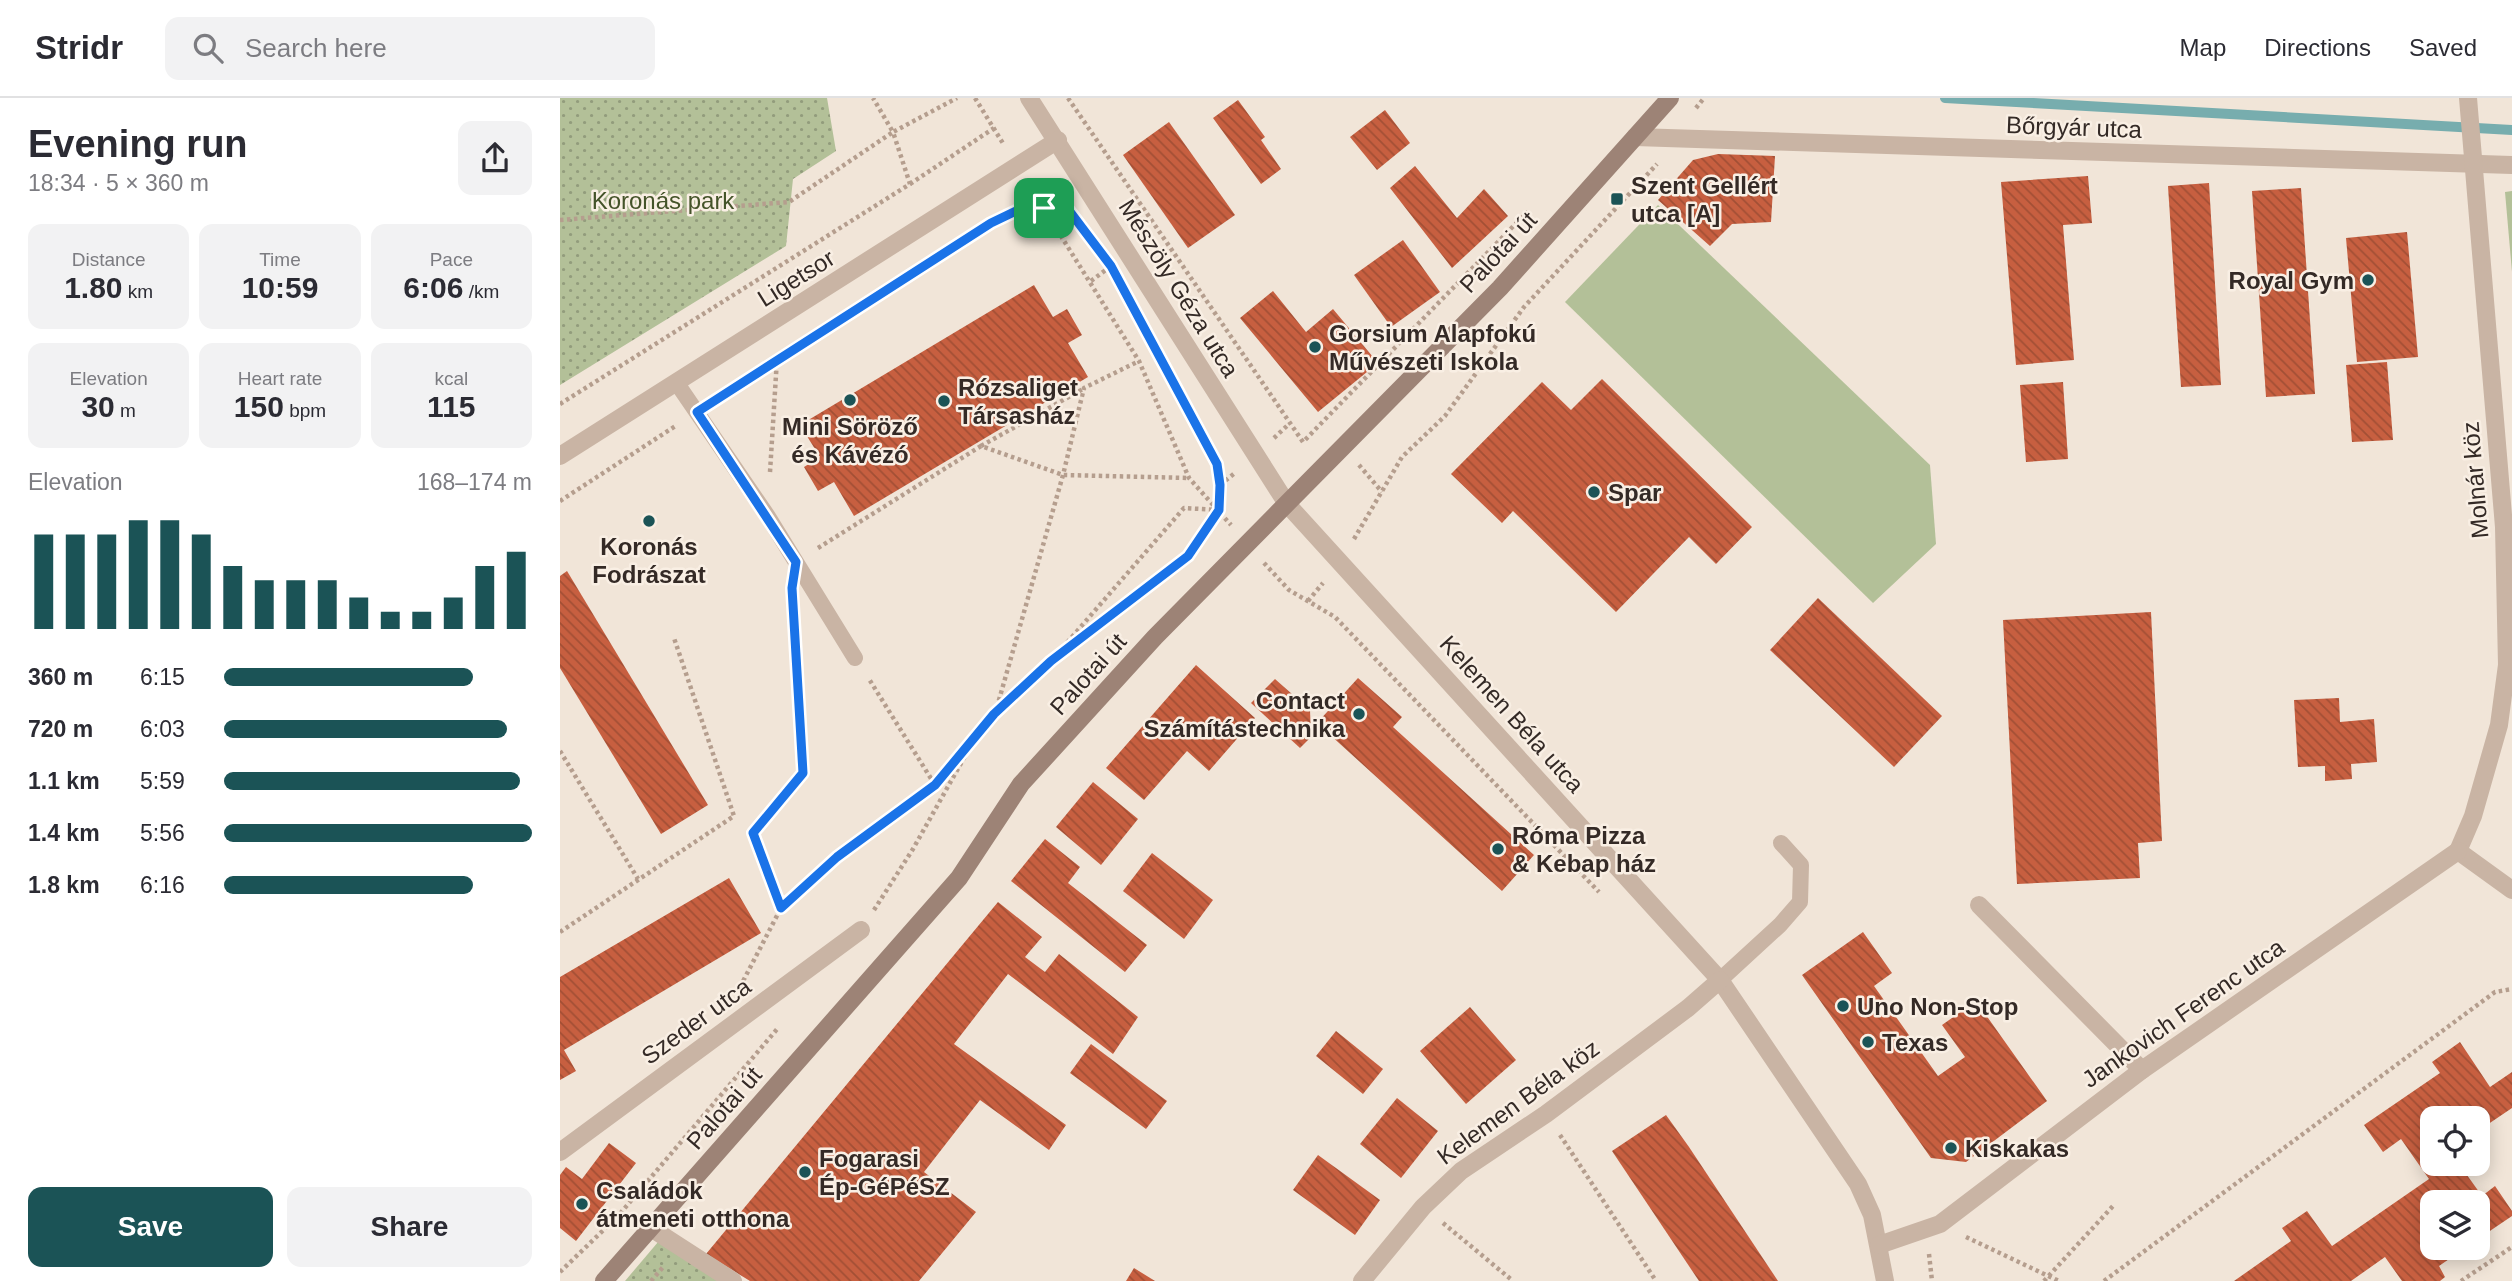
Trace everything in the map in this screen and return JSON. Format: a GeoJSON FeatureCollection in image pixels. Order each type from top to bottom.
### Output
{"type":"FeatureCollection","features":[{"type":"Feature","properties":{"kind":"main road","name":"Palotai út"},"geometry":{"type":"LineString","coordinates":[[604,1281],[959,878],[1021,784],[1155,637],[1500,288],[1670,98]]}},
{"type":"Feature","properties":{"kind":"street","name":"Mészöly Géza utca"},"geometry":{"type":"LineString","coordinates":[[1029,98],[1287,504]]}},
{"type":"Feature","properties":{"kind":"street","name":"Molnár köz"},"geometry":{"type":"LineString","coordinates":[[2458,852],[2473,816],[2499,725],[2507,665],[2504,527],[2469,104]]}},
{"type":"Feature","properties":{"kind":"street","name":"Bőrgyár utca"},"geometry":{"type":"LineString","coordinates":[[1635,137],[2512,165]]}},
{"type":"Feature","properties":{"kind":"street","name":"Ligetsor"},"geometry":{"type":"LineString","coordinates":[[560,456],[1058,140]]}},
{"type":"Feature","properties":{"kind":"street","name":"Kelemen Béla utca"},"geometry":{"type":"LineString","coordinates":[[1287,504],[1720,980],[1858,1184],[1872,1215],[1885,1281]]}},
{"type":"Feature","properties":{"kind":"street"},"geometry":{"type":"LineString","coordinates":[[2458,852],[2512,890]]}},
{"type":"Feature","properties":{"kind":"street","name":"Jankovich Ferenc utca"},"geometry":{"type":"LineString","coordinates":[[1879,1245],[1940,1224],[2142,1070],[2458,852]]}},
{"type":"Feature","properties":{"kind":"street"},"geometry":{"type":"LineString","coordinates":[[1979,905],[2142,1070]]}},
{"type":"Feature","properties":{"kind":"street","name":"Szeder utca"},"geometry":{"type":"LineString","coordinates":[[560,1152],[861,930]]}},
{"type":"Feature","properties":{"kind":"street","name":"Kelemen Béla köz"},"geometry":{"type":"LineString","coordinates":[[1362,1281],[1423,1207],[1461,1171],[1546,1114],[1688,1008],[1720,980]]}},
{"type":"Feature","properties":{"kind":"street"},"geometry":{"type":"LineString","coordinates":[[651,1228],[730,1280]]}},
{"type":"Feature","properties":{"kind":"lane"},"geometry":{"type":"LineString","coordinates":[[677,382],[767,515],[855,658]]}},
{"type":"Feature","properties":{"kind":"lane"},"geometry":{"type":"LineString","coordinates":[[1720,980],[1780,925],[1800,902],[1801,865],[1781,843]]}},
{"type":"Feature","properties":{"kind":"path"},"geometry":{"type":"LineString","coordinates":[[873,98],[893,132],[910,184]]}},
{"type":"Feature","properties":{"kind":"path"},"geometry":{"type":"LineString","coordinates":[[560,220],[789,202],[893,132],[957,98]]}},
{"type":"Feature","properties":{"kind":"path"},"geometry":{"type":"LineString","coordinates":[[975,98],[1139,361],[1189,478],[1219,510]]}},
{"type":"Feature","properties":{"kind":"path"},"geometry":{"type":"LineString","coordinates":[[1068,98],[1303,442],[1534,205]]}},
{"type":"Feature","properties":{"kind":"path"},"geometry":{"type":"LineString","coordinates":[[560,404],[910,184],[994,128]]}},
{"type":"Feature","properties":{"kind":"path"},"geometry":{"type":"LineString","coordinates":[[1307,601],[1341,562],[1402,457],[1445,416],[1524,307],[1652,172],[1673,138]]}},
{"type":"Feature","properties":{"kind":"path"},"geometry":{"type":"LineString","coordinates":[[1044,208],[1055,192],[1063,202]]}},
{"type":"Feature","properties":{"kind":"path"},"geometry":{"type":"LineString","coordinates":[[560,501],[777,358],[991,223],[1018,210],[1044,208]]}},
{"type":"Feature","properties":{"kind":"path"},"geometry":{"type":"LineString","coordinates":[[1091,281],[1111,266]]}},
{"type":"Feature","properties":{"kind":"path"},"geometry":{"type":"LineString","coordinates":[[767,515],[777,358]]}},
{"type":"Feature","properties":{"kind":"path"},"geometry":{"type":"LineString","coordinates":[[781,908],[753,833],[803,773],[792,588],[796,562],[981,446],[1084,388],[1139,361]]}},
{"type":"Feature","properties":{"kind":"path"},"geometry":{"type":"LineString","coordinates":[[745,1016],[740,983],[781,908],[837,857],[935,785],[994,714],[1051,661],[1188,556],[1219,510],[1217,464],[1164,365]]}},
{"type":"Feature","properties":{"kind":"path"},"geometry":{"type":"LineString","coordinates":[[994,714],[1063,475],[1084,388]]}},
{"type":"Feature","properties":{"kind":"path"},"geometry":{"type":"LineString","coordinates":[[981,446],[1063,475],[1189,478]]}},
{"type":"Feature","properties":{"kind":"path"},"geometry":{"type":"LineString","coordinates":[[1051,661],[1184,508],[1219,510]]}},
{"type":"Feature","properties":{"kind":"path"},"geometry":{"type":"LineString","coordinates":[[1248,544],[1289,590],[1335,618],[1608,902]]}},
{"type":"Feature","properties":{"kind":"path"},"geometry":{"type":"LineString","coordinates":[[560,932],[734,816],[674,638]]}},
{"type":"Feature","properties":{"kind":"path"},"geometry":{"type":"LineString","coordinates":[[855,658],[935,785]]}},
{"type":"Feature","properties":{"kind":"path"},"geometry":{"type":"LineString","coordinates":[[560,751],[638,879]]}},
{"type":"Feature","properties":{"kind":"path"},"geometry":{"type":"LineString","coordinates":[[2104,1281],[2495,992],[2512,989]]}},
{"type":"Feature","properties":{"kind":"path"},"geometry":{"type":"LineString","coordinates":[[1546,1114],[1656,1281]]}},
{"type":"Feature","properties":{"kind":"path"},"geometry":{"type":"LineString","coordinates":[[2044,1281],[2113,1206]]}},
{"type":"Feature","properties":{"kind":"path"},"geometry":{"type":"LineString","coordinates":[[1423,1207],[1509,1279]]}},
{"type":"Feature","properties":{"kind":"path"},"geometry":{"type":"LineString","coordinates":[[1940,1224],[2059,1281]]}},
{"type":"Feature","properties":{"kind":"path"},"geometry":{"type":"LineString","coordinates":[[2461,1281],[2512,1247]]}},
{"type":"Feature","properties":{"kind":"green space","name":"Koronás park"},"geometry":{"type":"Polygon","coordinates":[[[560,98],[827,98],[836,151],[793,179],[786,246],[560,385],[560,98]]]}},
{"type":"Feature","properties":{"kind":"green space"},"geometry":{"type":"Polygon","coordinates":[[[2512,191],[2512,272],[2505,192],[2512,191]]]}},
{"type":"Feature","properties":{"kind":"green space"},"geometry":{"type":"Polygon","coordinates":[[[1658,205],[1930,465],[1936,544],[1873,603],[1565,302],[1658,205]]]}},
{"type":"Feature","properties":{"kind":"green space"},"geometry":{"type":"Polygon","coordinates":[[[664,1235],[727,1281],[625,1281],[664,1235]]]}},
{"type":"Feature","properties":{"kind":"building"},"geometry":{"type":"Polygon","coordinates":[[[1238,100],[1265,137],[1261,140],[1281,169],[1261,184],[1213,118],[1238,100]]]}},
{"type":"Feature","properties":{"kind":"building"},"geometry":{"type":"Polygon","coordinates":[[[1385,110],[1410,143],[1377,170],[1350,137],[1385,110]]]}},
{"type":"Feature","properties":{"kind":"building"},"geometry":{"type":"Polygon","coordinates":[[[1169,122],[1235,215],[1188,248],[1123,155],[1169,122]]]}},
{"type":"Feature","properties":{"kind":"building"},"geometry":{"type":"Polygon","coordinates":[[[1718,154],[1775,156],[1771,222],[1732,224],[1710,246],[1658,200],[1693,160],[1718,154]]]}},
{"type":"Feature","properties":{"kind":"building"},"geometry":{"type":"Polygon","coordinates":[[[1415,166],[1457,218],[1484,189],[1508,216],[1452,268],[1390,188],[1415,166]]]}},
{"type":"Feature","properties":{"kind":"building"},"geometry":{"type":"Polygon","coordinates":[[[2088,176],[2092,223],[2063,225],[2074,360],[2016,365],[2001,182],[2088,176]]]}},
{"type":"Feature","properties":{"kind":"building"},"geometry":{"type":"Polygon","coordinates":[[[2209,183],[2221,385],[2181,387],[2168,186],[2209,183]]]}},
{"type":"Feature","properties":{"kind":"building"},"geometry":{"type":"Polygon","coordinates":[[[2301,188],[2315,394],[2266,397],[2252,191],[2301,188]]]}},
{"type":"Feature","properties":{"kind":"building"},"geometry":{"type":"Polygon","coordinates":[[[2407,232],[2418,357],[2357,362],[2346,238],[2407,232]]]}},
{"type":"Feature","properties":{"kind":"building"},"geometry":{"type":"Polygon","coordinates":[[[1403,240],[1440,292],[1391,327],[1354,275],[1403,240]]]}},
{"type":"Feature","properties":{"kind":"building","name":"Rózsaliget Társasház"},"geometry":{"type":"Polygon","coordinates":[[[1034,285],[1053,317],[1067,309],[1082,335],[1068,343],[1088,377],[854,516],[834,482],[818,491],[804,467],[820,457],[800,425],[1034,285]]]}},
{"type":"Feature","properties":{"kind":"building","name":"Gorsium Alapfokú Művészeti Iskola"},"geometry":{"type":"Polygon","coordinates":[[[1273,291],[1306,332],[1333,309],[1378,363],[1318,412],[1240,318],[1273,291]]]}},
{"type":"Feature","properties":{"kind":"building"},"geometry":{"type":"Polygon","coordinates":[[[2387,362],[2393,440],[2352,442],[2346,365],[2387,362]]]}},
{"type":"Feature","properties":{"kind":"building","name":"Spar"},"geometry":{"type":"Polygon","coordinates":[[[1602,379],[1752,527],[1716,564],[1689,537],[1616,612],[1513,511],[1502,523],[1451,474],[1542,382],[1571,410],[1602,379]]]}},
{"type":"Feature","properties":{"kind":"building"},"geometry":{"type":"Polygon","coordinates":[[[2063,382],[2068,459],[2026,462],[2020,385],[2063,382]]]}},
{"type":"Feature","properties":{"kind":"building"},"geometry":{"type":"Polygon","coordinates":[[[567,571],[708,805],[661,834],[560,668],[560,576],[567,571]]]}},
{"type":"Feature","properties":{"kind":"building"},"geometry":{"type":"Polygon","coordinates":[[[1818,598],[1942,716],[1894,767],[1770,650],[1818,598]]]}},
{"type":"Feature","properties":{"kind":"building"},"geometry":{"type":"Polygon","coordinates":[[[2151,612],[2162,841],[2138,843],[2140,878],[2017,884],[2003,620],[2151,612]]]}},
{"type":"Feature","properties":{"kind":"building"},"geometry":{"type":"Polygon","coordinates":[[[1196,665],[1255,718],[1209,771],[1187,751],[1144,800],[1106,768],[1196,665]]]}},
{"type":"Feature","properties":{"kind":"building"},"geometry":{"type":"Polygon","coordinates":[[[1358,678],[1402,717],[1393,727],[1534,855],[1502,891],[1317,723],[1358,678]]]}},
{"type":"Feature","properties":{"kind":"building"},"geometry":{"type":"Polygon","coordinates":[[[1275,679],[1310,710],[1311,737],[1300,748],[1251,703],[1275,679]]]}},
{"type":"Feature","properties":{"kind":"building"},"geometry":{"type":"Polygon","coordinates":[[[2339,698],[2340,722],[2374,719],[2377,762],[2351,764],[2352,779],[2325,781],[2325,766],[2298,767],[2294,700],[2339,698]]]}},
{"type":"Feature","properties":{"kind":"building"},"geometry":{"type":"Polygon","coordinates":[[[1093,782],[1138,819],[1101,865],[1056,827],[1093,782]]]}},
{"type":"Feature","properties":{"kind":"building"},"geometry":{"type":"Polygon","coordinates":[[[1045,839],[1080,867],[1068,883],[1147,945],[1125,972],[1011,881],[1045,839]]]}},
{"type":"Feature","properties":{"kind":"building"},"geometry":{"type":"Polygon","coordinates":[[[1152,853],[1213,900],[1184,939],[1123,891],[1152,853]]]}},
{"type":"Feature","properties":{"kind":"building"},"geometry":{"type":"Polygon","coordinates":[[[729,878],[761,933],[564,1050],[576,1071],[560,1080],[560,977],[729,878]]]}},
{"type":"Feature","properties":{"kind":"building"},"geometry":{"type":"Polygon","coordinates":[[[998,902],[1042,937],[1025,957],[1045,972],[1059,954],[1138,1017],[1113,1054],[1008,974],[954,1044],[1066,1125],[1049,1150],[980,1100],[924,1172],[976,1212],[919,1281],[750,1281],[706,1254],[998,902]]]}},
{"type":"Feature","properties":{"kind":"building"},"geometry":{"type":"Polygon","coordinates":[[[1863,932],[1892,973],[1874,986],[1938,1076],[1965,1057],[1942,1025],[1976,1001],[2047,1101],[1966,1162],[1931,1158],[1802,975],[1863,932]]]}},
{"type":"Feature","properties":{"kind":"building"},"geometry":{"type":"Polygon","coordinates":[[[1470,1007],[1516,1060],[1466,1104],[1420,1051],[1470,1007]]]}},
{"type":"Feature","properties":{"kind":"building"},"geometry":{"type":"Polygon","coordinates":[[[1336,1031],[1383,1069],[1363,1094],[1316,1056],[1336,1031]]]}},
{"type":"Feature","properties":{"kind":"building"},"geometry":{"type":"Polygon","coordinates":[[[2460,1042],[2490,1087],[2512,1072],[2512,1108],[2490,1123],[2490,1106],[2420,1106],[2420,1166],[2401,1139],[2383,1152],[2364,1125],[2440,1073],[2432,1062],[2460,1042]]]}},
{"type":"Feature","properties":{"kind":"building"},"geometry":{"type":"Polygon","coordinates":[[[1091,1044],[1167,1101],[1146,1129],[1070,1073],[1091,1044]]]}},
{"type":"Feature","properties":{"kind":"building"},"geometry":{"type":"Polygon","coordinates":[[[1397,1098],[1438,1131],[1401,1178],[1360,1144],[1397,1098]]]}},
{"type":"Feature","properties":{"kind":"building"},"geometry":{"type":"Polygon","coordinates":[[[1666,1115],[1778,1281],[1699,1281],[1612,1151],[1666,1115]]]}},
{"type":"Feature","properties":{"kind":"building","name":"Családok átmeneti otthona"},"geometry":{"type":"Polygon","coordinates":[[[609,1143],[636,1163],[576,1241],[560,1228],[560,1175],[566,1167],[582,1179],[609,1143]]]}},
{"type":"Feature","properties":{"kind":"building"},"geometry":{"type":"Polygon","coordinates":[[[1318,1155],[1380,1200],[1355,1235],[1293,1190],[1318,1155]]]}},
{"type":"Feature","properties":{"kind":"building"},"geometry":{"type":"Polygon","coordinates":[[[2427,1176],[2468,1176],[2478,1190],[2420,1190],[2420,1260],[2448,1260],[2439,1266],[2445,1277],[2440,1281],[2402,1281],[2385,1257],[2351,1281],[2234,1281],[2291,1241],[2282,1228],[2307,1211],[2332,1246],[2429,1179],[2427,1176]]]}},
{"type":"Feature","properties":{"kind":"building"},"geometry":{"type":"Polygon","coordinates":[[[2495,1186],[2512,1211],[2512,1216],[2490,1231],[2490,1190],[2495,1186]]]}},
{"type":"Feature","properties":{"kind":"building"},"geometry":{"type":"Polygon","coordinates":[[[1134,1268],[1155,1281],[1126,1281],[1134,1268]]]}},
{"type":"Feature","properties":{"kind":"waterway"},"geometry":{"type":"LineString","coordinates":[[1945,98],[2512,130]]}},
{"type":"Feature","properties":{"kind":"place","name":"Szent Gellért utca [A]"},"geometry":{"type":"Point","coordinates":[1617,199]}},
{"type":"Feature","properties":{"kind":"place","name":"Royal Gym"},"geometry":{"type":"Point","coordinates":[2368,280]}},
{"type":"Feature","properties":{"kind":"place","name":"Gorsium Alapfokú Művészeti Iskola"},"geometry":{"type":"Point","coordinates":[1315,347]}},
{"type":"Feature","properties":{"kind":"place","name":"Mini Söröző és Kávézó"},"geometry":{"type":"Point","coordinates":[850,400]}},
{"type":"Feature","properties":{"kind":"place","name":"Rózsaliget Társasház"},"geometry":{"type":"Point","coordinates":[944,401]}},
{"type":"Feature","properties":{"kind":"place","name":"Spar"},"geometry":{"type":"Point","coordinates":[1594,492]}},
{"type":"Feature","properties":{"kind":"place","name":"Koronás Fodrászat"},"geometry":{"type":"Point","coordinates":[649,521]}},
{"type":"Feature","properties":{"kind":"place","name":"Contact Számítástechnika"},"geometry":{"type":"Point","coordinates":[1359,714]}},
{"type":"Feature","properties":{"kind":"place","name":"Róma Pizza & Kebap ház"},"geometry":{"type":"Point","coordinates":[1498,849]}},
{"type":"Feature","properties":{"kind":"place","name":"Uno Non-Stop"},"geometry":{"type":"Point","coordinates":[1843,1006]}},
{"type":"Feature","properties":{"kind":"place","name":"Texas"},"geometry":{"type":"Point","coordinates":[1868,1042]}},
{"type":"Feature","properties":{"kind":"place","name":"Kiskakas"},"geometry":{"type":"Point","coordinates":[1951,1148]}},
{"type":"Feature","properties":{"kind":"place","name":"Fogarasi Ép-GéPéSZ"},"geometry":{"type":"Point","coordinates":[805,1172]}},
{"type":"Feature","properties":{"kind":"place","name":"Családok átmeneti otthona"},"geometry":{"type":"Point","coordinates":[582,1204]}},
{"type":"Feature","properties":{"kind":"route"},"geometry":{"type":"LineString","coordinates":[[1055,192],[1111,266],[1217,464],[1219,510],[1188,556],[1051,661],[994,714],[935,785],[837,857],[781,908],[753,833],[803,773],[792,588],[796,562],[697,412],[777,358],[991,223],[1018,210],[1044,208],[1055,192]]}}]}
